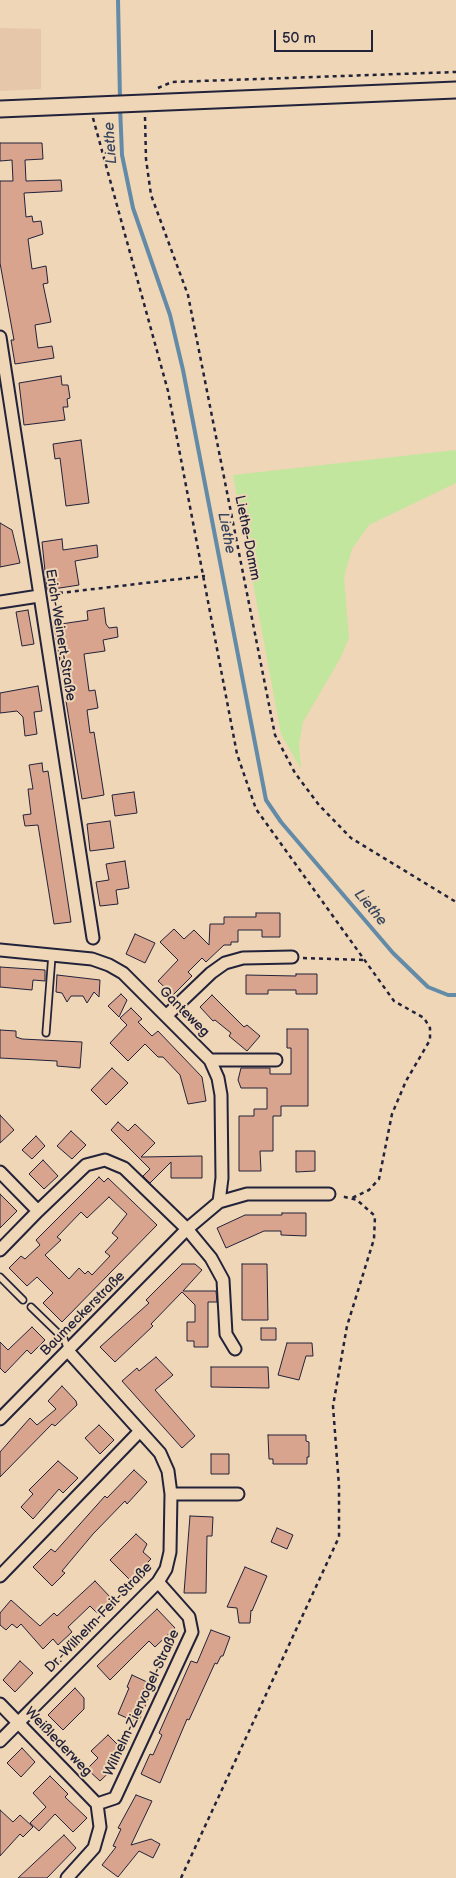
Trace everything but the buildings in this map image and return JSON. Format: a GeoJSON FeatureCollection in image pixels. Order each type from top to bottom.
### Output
{"type":"FeatureCollection","features":[{"type":"Feature","properties":{"kind":"main road"},"geometry":{"type":"LineString","coordinates":[[0,109],[95,108],[143,102],[456,90]]}},
{"type":"Feature","properties":{"kind":"street","name":"Erich-Weinert-Straße"},"geometry":{"type":"LineString","coordinates":[[0,337],[93,938]]}},
{"type":"Feature","properties":{"kind":"street"},"geometry":{"type":"LineString","coordinates":[[0,602],[39,596]]}},
{"type":"Feature","properties":{"kind":"street","name":"Ganteweg"},"geometry":{"type":"LineString","coordinates":[[0,950],[92,959],[109,965],[123,973],[210,1060],[218,1078],[221,1095],[222,1178],[219,1202]]}},
{"type":"Feature","properties":{"kind":"street"},"geometry":{"type":"LineString","coordinates":[[166,1016],[211,973],[225,963],[243,958],[292,957]]}},
{"type":"Feature","properties":{"kind":"street"},"geometry":{"type":"LineString","coordinates":[[210,1060],[276,1060]]}},
{"type":"Feature","properties":{"kind":"street"},"geometry":{"type":"LineString","coordinates":[[0,1250],[86,1165],[105,1160],[124,1168],[187,1229],[211,1258],[223,1280],[226,1334],[235,1349]]}},
{"type":"Feature","properties":{"kind":"street"},"geometry":{"type":"LineString","coordinates":[[0,1172],[38,1211]]}},
{"type":"Feature","properties":{"kind":"street","name":"Baumeckerstraße"},"geometry":{"type":"LineString","coordinates":[[0,1419],[187,1229],[219,1202],[247,1194],[329,1194]]}},
{"type":"Feature","properties":{"kind":"street","name":"Dr.-Wilhelm-Feit-Straße"},"geometry":{"type":"LineString","coordinates":[[0,1741],[158,1582],[166,1569],[170,1552],[171,1494],[168,1471],[160,1453],[68,1351]]}},
{"type":"Feature","properties":{"kind":"street"},"geometry":{"type":"LineString","coordinates":[[0,1576],[140,1431]]}},
{"type":"Feature","properties":{"kind":"street"},"geometry":{"type":"LineString","coordinates":[[171,1494],[238,1494]]}},
{"type":"Feature","properties":{"kind":"street","name":"Wilhelm-Ziervogel-Straße"},"geometry":{"type":"LineString","coordinates":[[97,1804],[115,1798],[192,1632],[189,1617],[158,1582]]}},
{"type":"Feature","properties":{"kind":"street","name":"Weißlederweg"},"geometry":{"type":"LineString","coordinates":[[0,1704],[97,1804]]}},
{"type":"Feature","properties":{"kind":"street"},"geometry":{"type":"LineString","coordinates":[[67,1878],[94,1848],[100,1827],[97,1804]]}},
{"type":"Feature","properties":{"kind":"lane"},"geometry":{"type":"LineString","coordinates":[[46,1033],[52,955]]}},
{"type":"Feature","properties":{"kind":"lane"},"geometry":{"type":"LineString","coordinates":[[0,1277],[23,1300]]}},
{"type":"Feature","properties":{"kind":"lane"},"geometry":{"type":"LineString","coordinates":[[30,1307],[64,1339],[68,1351]]}},
{"type":"Feature","properties":{"kind":"path"},"geometry":{"type":"LineString","coordinates":[[143,102],[156,89],[172,82],[456,72]]}},
{"type":"Feature","properties":{"kind":"path","name":"Liethe-Damm"},"geometry":{"type":"LineString","coordinates":[[143,102],[146,159],[151,195],[188,295],[195,324],[275,735],[295,774],[320,805],[351,838],[456,902]]}},
{"type":"Feature","properties":{"kind":"path"},"geometry":{"type":"LineString","coordinates":[[95,108],[168,391],[205,576],[237,754],[256,809],[394,1001],[424,1018],[430,1028],[430,1040],[406,1081],[392,1114],[379,1179],[369,1190],[352,1198]]}},
{"type":"Feature","properties":{"kind":"path"},"geometry":{"type":"LineString","coordinates":[[39,596],[205,576]]}},
{"type":"Feature","properties":{"kind":"path"},"geometry":{"type":"LineString","coordinates":[[292,957],[364,960]]}},
{"type":"Feature","properties":{"kind":"path"},"geometry":{"type":"LineString","coordinates":[[182,1878],[340,1537],[339,1486],[333,1406],[347,1326],[374,1239],[375,1216],[357,1200],[329,1194]]}},
{"type":"Feature","properties":{"kind":"shaded area"},"geometry":{"type":"Polygon","coordinates":[[[0,28],[41,29],[41,89],[0,91],[0,28]]]}},
{"type":"Feature","properties":{"kind":"green space"},"geometry":{"type":"Polygon","coordinates":[[[456,450],[456,483],[369,525],[352,549],[344,577],[349,638],[340,659],[303,722],[299,745],[301,769],[281,734],[233,475],[456,450]]]}},
{"type":"Feature","properties":{"kind":"waterway","name":"Liethe"},"geometry":{"type":"LineString","coordinates":[[118,0],[120,99]]}},
{"type":"Feature","properties":{"kind":"waterway","name":"Liethe"},"geometry":{"type":"LineString","coordinates":[[120,106],[122,155],[133,208],[170,315],[183,370],[266,800],[281,822],[393,953],[428,987],[448,995],[456,995]]}}]}
